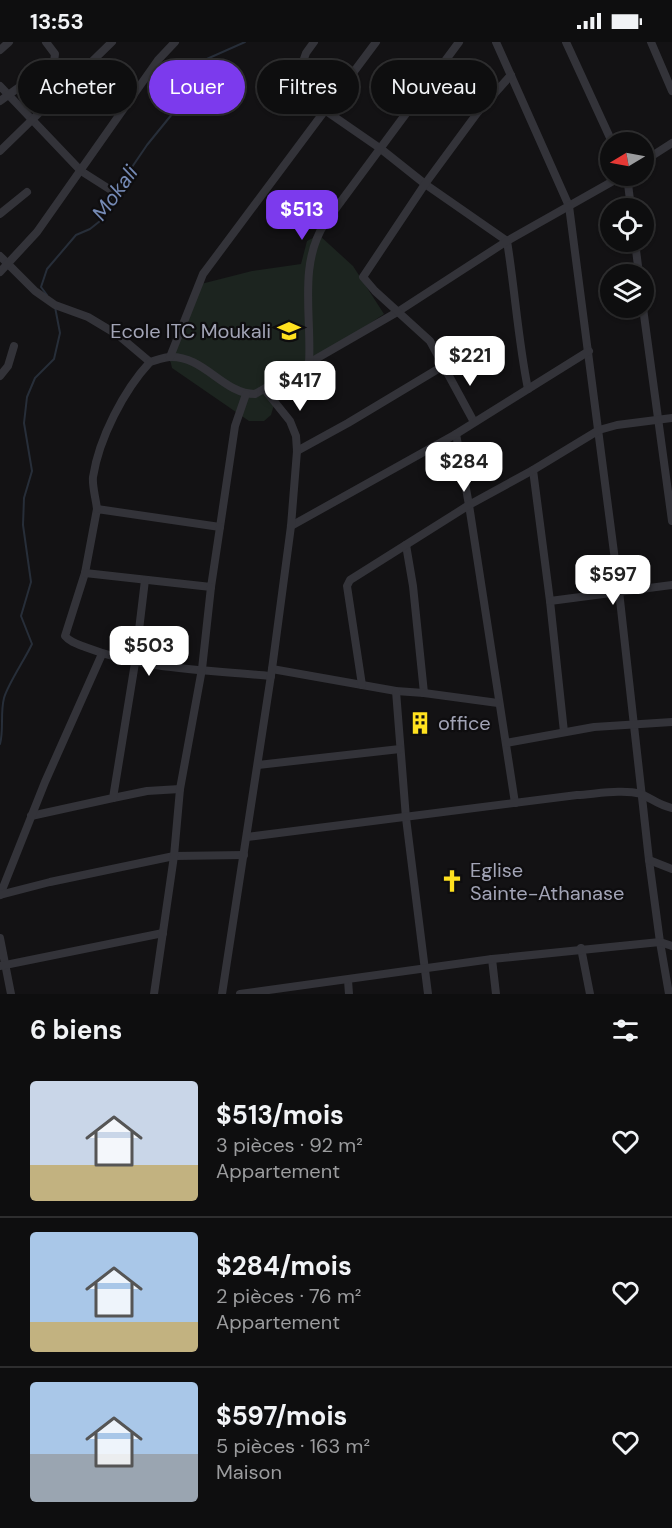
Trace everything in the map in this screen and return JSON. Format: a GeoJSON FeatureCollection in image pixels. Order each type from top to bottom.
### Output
{"type":"FeatureCollection","features":[{"type":"Feature","properties":{"kind":"street"},"geometry":{"type":"LineString","coordinates":[[0,50],[9,42]]}},
{"type":"Feature","properties":{"kind":"street"},"geometry":{"type":"LineString","coordinates":[[0,101],[56,60],[55,54],[46,42]]}},
{"type":"Feature","properties":{"kind":"street"},"geometry":{"type":"LineString","coordinates":[[0,151],[112,42]]}},
{"type":"Feature","properties":{"kind":"street"},"geometry":{"type":"LineString","coordinates":[[0,272],[37,232],[158,60],[175,42]]}},
{"type":"Feature","properties":{"kind":"street"},"geometry":{"type":"LineString","coordinates":[[303,60],[314,42]]}},
{"type":"Feature","properties":{"kind":"street"},"geometry":{"type":"LineString","coordinates":[[359,65],[376,42]]}},
{"type":"Feature","properties":{"kind":"street"},"geometry":{"type":"LineString","coordinates":[[309,364],[310,261],[316,239],[325,223],[459,42]]}},
{"type":"Feature","properties":{"kind":"street"},"geometry":{"type":"LineString","coordinates":[[496,42],[569,206],[619,591],[649,860],[660,942],[670,990]]}},
{"type":"Feature","properties":{"kind":"street"},"geometry":{"type":"LineString","coordinates":[[566,42],[607,132]]}},
{"type":"Feature","properties":{"kind":"street"},"geometry":{"type":"LineString","coordinates":[[651,42],[672,91]]}},
{"type":"Feature","properties":{"kind":"street"},"geometry":{"type":"LineString","coordinates":[[474,422],[430,341],[375,291],[363,277],[425,184],[478,112],[511,75]]}},
{"type":"Feature","properties":{"kind":"street"},"geometry":{"type":"LineString","coordinates":[[0,86],[81,171],[114,192]]}},
{"type":"Feature","properties":{"kind":"street"},"geometry":{"type":"LineString","coordinates":[[171,357],[203,274],[324,114]]}},
{"type":"Feature","properties":{"kind":"street"},"geometry":{"type":"LineString","coordinates":[[330,114],[507,241],[528,389]]}},
{"type":"Feature","properties":{"kind":"street"},"geometry":{"type":"LineString","coordinates":[[654,154],[672,142]]}},
{"type":"Feature","properties":{"kind":"street"},"geometry":{"type":"LineString","coordinates":[[498,703],[396,691],[272,672],[135,663],[102,654],[70,641],[65,636],[85,573],[97,509],[93,476],[104,440],[129,388],[150,362],[171,357],[188,361],[206,368],[237,390],[246,394],[255,394],[399,311],[507,241],[604,186]]}},
{"type":"Feature","properties":{"kind":"street"},"geometry":{"type":"LineString","coordinates":[[0,214],[27,192]]}},
{"type":"Feature","properties":{"kind":"street"},"geometry":{"type":"LineString","coordinates":[[0,256],[35,291],[55,305],[88,317],[118,335],[150,362]]}},
{"type":"Feature","properties":{"kind":"street"},"geometry":{"type":"LineString","coordinates":[[644,318],[672,521]]}},
{"type":"Feature","properties":{"kind":"street"},"geometry":{"type":"LineString","coordinates":[[0,376],[8,366],[14,346]]}},
{"type":"Feature","properties":{"kind":"street"},"geometry":{"type":"LineString","coordinates":[[291,526],[456,434],[589,351]]}},
{"type":"Feature","properties":{"kind":"street"},"geometry":{"type":"LineString","coordinates":[[297,451],[443,366]]}},
{"type":"Feature","properties":{"kind":"street"},"geometry":{"type":"LineString","coordinates":[[222,994],[272,672],[291,526],[297,451],[296,436],[290,421],[265,390]]}},
{"type":"Feature","properties":{"kind":"street"},"geometry":{"type":"LineString","coordinates":[[154,994],[174,856],[180,789],[202,669],[235,426],[246,394]]}},
{"type":"Feature","properties":{"kind":"street"},"geometry":{"type":"LineString","coordinates":[[362,685],[347,582],[469,505],[599,430],[617,425],[672,418]]}},
{"type":"Feature","properties":{"kind":"street"},"geometry":{"type":"LineString","coordinates":[[456,434],[469,505],[514,803]]}},
{"type":"Feature","properties":{"kind":"street"},"geometry":{"type":"LineString","coordinates":[[533,470],[564,732]]}},
{"type":"Feature","properties":{"kind":"street"},"geometry":{"type":"LineString","coordinates":[[97,509],[220,526]]}},
{"type":"Feature","properties":{"kind":"street"},"geometry":{"type":"LineString","coordinates":[[406,545],[416,608],[424,693]]}},
{"type":"Feature","properties":{"kind":"street"},"geometry":{"type":"LineString","coordinates":[[85,573],[212,587]]}},
{"type":"Feature","properties":{"kind":"street"},"geometry":{"type":"LineString","coordinates":[[113,798],[135,663],[145,580]]}},
{"type":"Feature","properties":{"kind":"street"},"geometry":{"type":"LineString","coordinates":[[550,601],[672,585]]}},
{"type":"Feature","properties":{"kind":"street"},"geometry":{"type":"LineString","coordinates":[[0,895],[31,816],[102,654]]}},
{"type":"Feature","properties":{"kind":"street"},"geometry":{"type":"LineString","coordinates":[[396,691],[406,818],[428,994]]}},
{"type":"Feature","properties":{"kind":"street"},"geometry":{"type":"LineString","coordinates":[[506,743],[564,732],[672,722]]}},
{"type":"Feature","properties":{"kind":"street"},"geometry":{"type":"LineString","coordinates":[[258,765],[400,749]]}},
{"type":"Feature","properties":{"kind":"street"},"geometry":{"type":"LineString","coordinates":[[31,816],[147,791],[180,789]]}},
{"type":"Feature","properties":{"kind":"street"},"geometry":{"type":"LineString","coordinates":[[247,837],[577,795],[614,793],[641,795],[672,808]]}},
{"type":"Feature","properties":{"kind":"street"},"geometry":{"type":"LineString","coordinates":[[0,895],[174,856],[244,855]]}},
{"type":"Feature","properties":{"kind":"street"},"geometry":{"type":"LineString","coordinates":[[649,860],[672,869]]}},
{"type":"Feature","properties":{"kind":"street"},"geometry":{"type":"LineString","coordinates":[[3,966],[163,933]]}},
{"type":"Feature","properties":{"kind":"street"},"geometry":{"type":"LineString","coordinates":[[0,938],[3,966],[11,994]]}},
{"type":"Feature","properties":{"kind":"street"},"geometry":{"type":"LineString","coordinates":[[240,994],[283,991],[425,968],[581,948],[660,942],[672,946]]}},
{"type":"Feature","properties":{"kind":"street"},"geometry":{"type":"LineString","coordinates":[[581,948],[590,994]]}},
{"type":"Feature","properties":{"kind":"street"},"geometry":{"type":"LineString","coordinates":[[492,959],[496,994]]}},
{"type":"Feature","properties":{"kind":"street"},"geometry":{"type":"LineString","coordinates":[[348,981],[349,994]]}},
{"type":"Feature","properties":{"kind":"shaded area"},"geometry":{"type":"Polygon","coordinates":[[[319,235],[353,266],[384,314],[280,384],[271,415],[264,421],[249,421],[172,368],[169,355],[197,285],[252,271],[301,264],[307,241],[319,235]]]}},
{"type":"Feature","properties":{"kind":"waterway","name":"Mokali"},"geometry":{"type":"LineString","coordinates":[[47,295],[41,287],[47,269],[76,235],[90,229],[100,221],[109,201],[147,145],[177,108],[182,70],[245,42]]}},
{"type":"Feature","properties":{"kind":"waterway","name":"Mokali"},"geometry":{"type":"LineString","coordinates":[[0,744],[4,698],[32,644],[21,616],[31,582],[23,525],[24,498],[32,471],[24,423],[27,397],[35,378],[54,359],[60,333],[55,307]]}},
{"type":"Feature","properties":{"kind":"place","name":"Ecole ITC Moukali"},"geometry":{"type":"Point","coordinates":[289,331]}},
{"type":"Feature","properties":{"kind":"place","name":"office"},"geometry":{"type":"Point","coordinates":[420,723]}},
{"type":"Feature","properties":{"kind":"place","name":"Eglise Sainte-Athanase"},"geometry":{"type":"Point","coordinates":[452,881]}}]}
